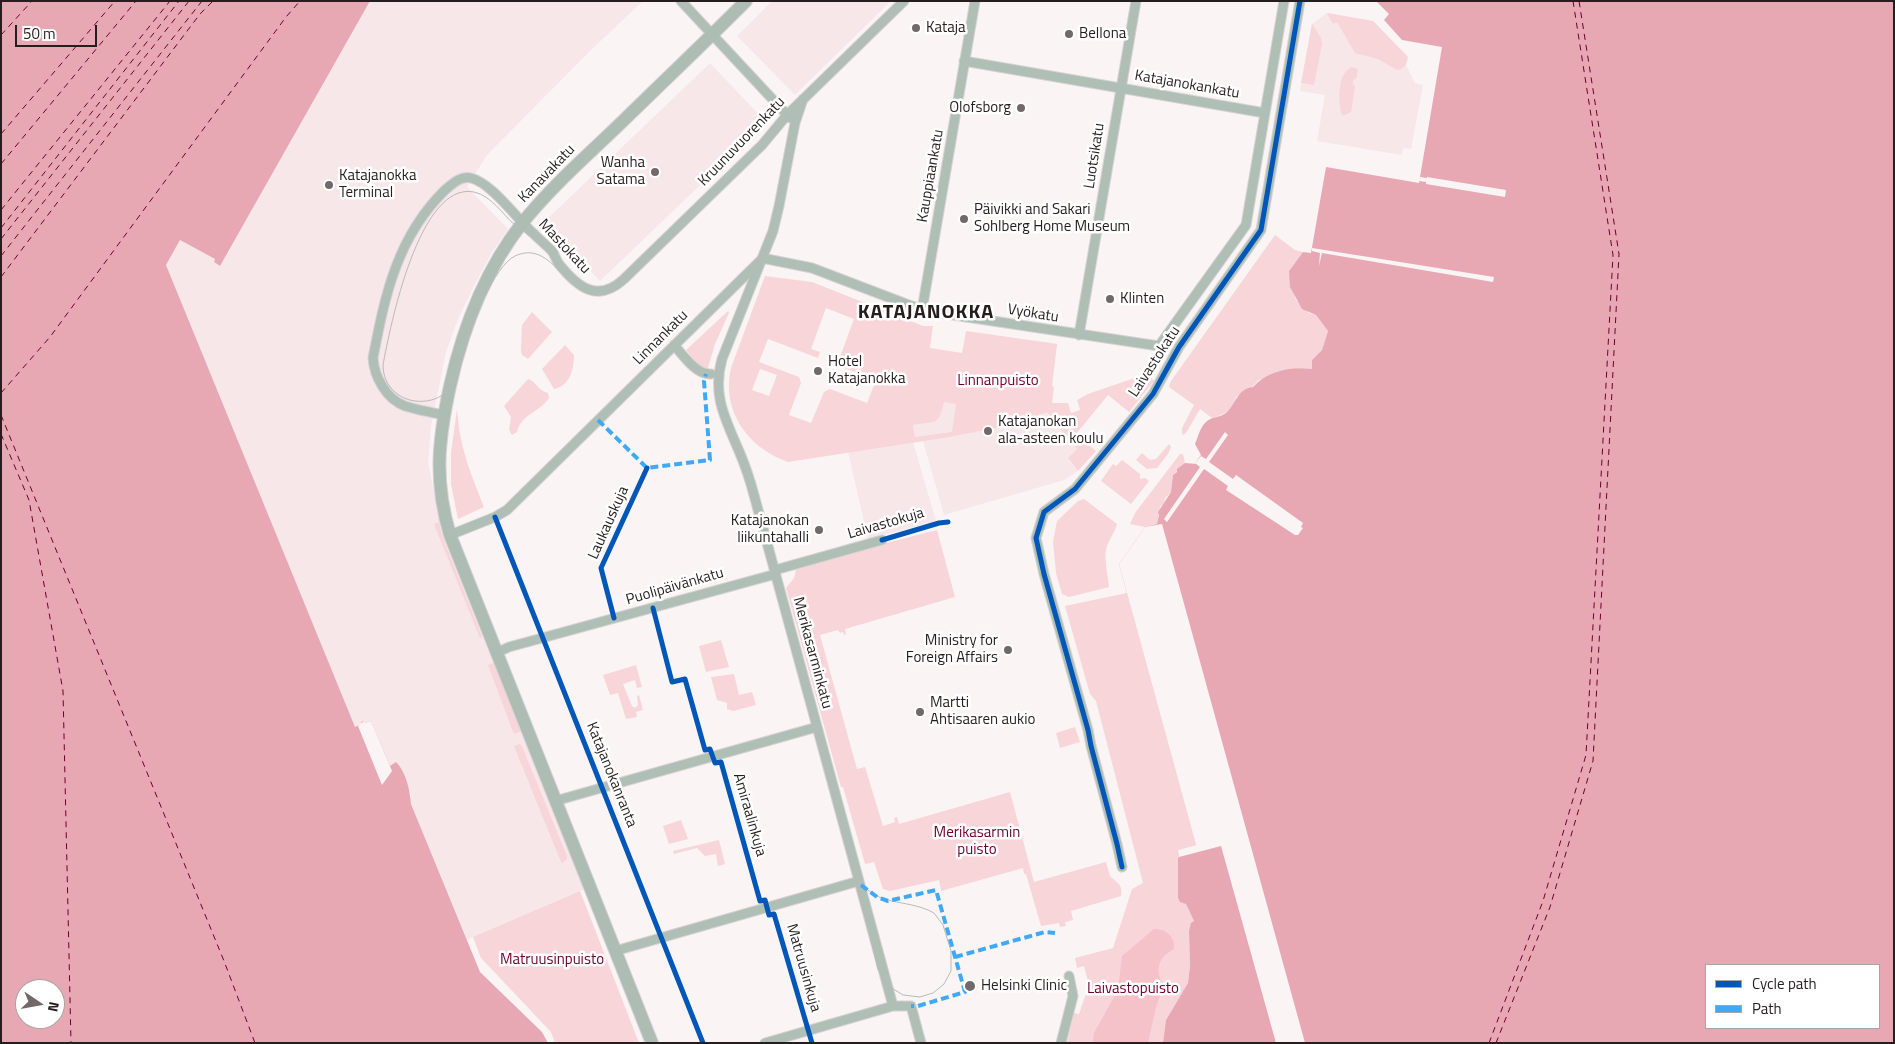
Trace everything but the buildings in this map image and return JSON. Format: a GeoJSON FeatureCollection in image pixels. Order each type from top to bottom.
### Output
{"type":"FeatureCollection","features":[{"type":"Feature","properties":{"kind":"main road","name":"Kanavakatu"},"geometry":{"type":"LineString","coordinates":[[444,415],[460,344],[474,306],[494,268],[523,223],[552,190],[746,1]]}},
{"type":"Feature","properties":{"kind":"main road"},"geometry":{"type":"LineString","coordinates":[[444,415],[440,436],[439,480],[443,508],[450,535],[652,1043]]}},
{"type":"Feature","properties":{"kind":"street"},"geometry":{"type":"LineString","coordinates":[[681,1],[795,123]]}},
{"type":"Feature","properties":{"kind":"street","name":"Kruunuvuorenkatu"},"geometry":{"type":"LineString","coordinates":[[595,291],[607,290],[624,279],[762,145],[787,115],[904,1]]}},
{"type":"Feature","properties":{"kind":"street","name":"Kauppiaankatu"},"geometry":{"type":"LineString","coordinates":[[922,310],[975,1]]}},
{"type":"Feature","properties":{"kind":"street","name":"Luotsikatu"},"geometry":{"type":"LineString","coordinates":[[1079,335],[1136,1]]}},
{"type":"Feature","properties":{"kind":"street","name":"Laivastokatu"},"geometry":{"type":"LineString","coordinates":[[1159,346],[1246,226],[1284,1]]}},
{"type":"Feature","properties":{"kind":"street","name":"Laivastokatu"},"geometry":{"type":"LineString","coordinates":[[1122,867],[1088,730],[1046,581],[1036,538],[1044,512],[1075,489],[1153,394],[1179,347],[1261,230],[1300,1]]}},
{"type":"Feature","properties":{"kind":"street","name":"Katajanokankatu"},"geometry":{"type":"LineString","coordinates":[[964,61],[1265,113]]}},
{"type":"Feature","properties":{"kind":"street","name":"Linnankatu"},"geometry":{"type":"LineString","coordinates":[[450,535],[495,517],[507,510],[762,258],[778,212],[795,123],[803,99]]}},
{"type":"Feature","properties":{"kind":"street","name":"Mastokatu"},"geometry":{"type":"LineString","coordinates":[[444,415],[404,406],[396,401],[380,382],[374,368],[373,358],[393,274],[402,250],[414,228],[435,200],[458,180],[471,178],[488,189],[553,253],[557,263],[583,287],[595,291]]}},
{"type":"Feature","properties":{"kind":"street","name":"Vyökatu"},"geometry":{"type":"LineString","coordinates":[[762,258],[812,268],[922,310],[1159,346]]}},
{"type":"Feature","properties":{"kind":"street","name":"Merikasarminkatu"},"geometry":{"type":"LineString","coordinates":[[762,258],[722,359],[718,386],[722,412],[748,475],[893,1006]]}},
{"type":"Feature","properties":{"kind":"street"},"geometry":{"type":"LineString","coordinates":[[674,346],[698,370],[710,374]]}},
{"type":"Feature","properties":{"kind":"street","name":"Laivastokuja"},"geometry":{"type":"LineString","coordinates":[[775,572],[882,540]]}},
{"type":"Feature","properties":{"kind":"street","name":"Puolipäivänkatu"},"geometry":{"type":"LineString","coordinates":[[496,653],[506,648],[775,572]]}},
{"type":"Feature","properties":{"kind":"street"},"geometry":{"type":"LineString","coordinates":[[555,800],[817,727]]}},
{"type":"Feature","properties":{"kind":"street"},"geometry":{"type":"LineString","coordinates":[[615,951],[860,881]]}},
{"type":"Feature","properties":{"kind":"street"},"geometry":{"type":"LineString","coordinates":[[1061,1043],[1073,996],[1069,976]]}},
{"type":"Feature","properties":{"kind":"street"},"geometry":{"type":"LineString","coordinates":[[765,1043],[893,1006],[910,1006],[921,1043]]}},
{"type":"Feature","properties":{"kind":"shaded area"},"geometry":{"type":"Polygon","coordinates":[[[1,1],[370,1],[220,266],[214,262],[215,259],[180,240],[166,265],[355,727],[362,724],[361,722],[371,721],[390,766],[396,762],[405,776],[411,804],[480,972],[542,1032],[548,1043],[1,1043],[1,1]]]}},
{"type":"Feature","properties":{"kind":"shaded area"},"geometry":{"type":"Polygon","coordinates":[[[370,1],[643,1],[592,49],[487,155],[467,187],[508,229],[492,252],[476,282],[458,319],[446,352],[431,426],[428,463],[441,525],[585,889],[467,940],[411,804],[411,794],[394,765],[390,766],[371,721],[365,723],[364,721],[355,728],[166,265],[180,240],[215,259],[214,262],[220,266],[370,1]]]}},
{"type":"Feature","properties":{"kind":"shaded area"},"geometry":{"type":"Polygon","coordinates":[[[772,1],[891,1],[795,95],[737,36],[772,1]]]}},
{"type":"Feature","properties":{"kind":"shaded area"},"geometry":{"type":"Polygon","coordinates":[[[1376,1],[1894,1],[1894,1043],[1163,1043],[1166,1020],[1188,983],[1190,966],[1189,931],[1191,923],[1194,921],[1186,904],[1180,902],[1178,898],[1178,850],[1196,845],[1119,564],[1145,527],[1157,524],[1158,512],[1171,492],[1173,475],[1177,472],[1177,469],[1185,463],[1197,464],[1195,463],[1201,455],[1195,444],[1200,430],[1205,423],[1226,413],[1243,391],[1253,387],[1265,377],[1288,369],[1312,369],[1312,360],[1322,350],[1328,331],[1316,315],[1302,309],[1290,287],[1289,271],[1303,252],[1311,253],[1326,167],[1419,183],[1442,47],[1402,40],[1384,20],[1389,14],[1376,1]]]}},
{"type":"Feature","properties":{"kind":"shaded area"},"geometry":{"type":"Polygon","coordinates":[[[1327,13],[1373,21],[1408,57],[1406,65],[1415,83],[1423,85],[1411,149],[1403,148],[1402,155],[1317,141],[1325,95],[1300,91],[1312,24],[1327,13]]]}},
{"type":"Feature","properties":{"kind":"shaded area","name":"Wanha Satama"},"geometry":{"type":"Polygon","coordinates":[[[710,63],[766,122],[600,281],[544,222],[710,63]]]}},
{"type":"Feature","properties":{"kind":"shaded area","name":"Katajanokan ala-asteen koulu"},"geometry":{"type":"Polygon","coordinates":[[[985,334],[1057,344],[1048,412],[1077,449],[1068,459],[1078,471],[1064,480],[944,515],[923,441],[916,442],[913,425],[914,397],[985,334]]]}},
{"type":"Feature","properties":{"kind":"shaded area"},"geometry":{"type":"Polygon","coordinates":[[[913,442],[936,521],[868,539],[848,452],[913,442]]]}},
{"type":"Feature","properties":{"kind":"green space"},"geometry":{"type":"Polygon","coordinates":[[[1327,13],[1373,21],[1408,57],[1405,66],[1397,70],[1378,59],[1355,53],[1337,22],[1333,24],[1327,13]]]}},
{"type":"Feature","properties":{"kind":"green space"},"geometry":{"type":"Polygon","coordinates":[[[1312,24],[1321,38],[1322,44],[1314,85],[1301,83],[1312,24]]]}},
{"type":"Feature","properties":{"kind":"green space"},"geometry":{"type":"Polygon","coordinates":[[[1351,67],[1358,69],[1356,79],[1353,80],[1355,87],[1351,112],[1342,115],[1339,96],[1341,82],[1346,71],[1351,67]]]}},
{"type":"Feature","properties":{"kind":"green space"},"geometry":{"type":"Polygon","coordinates":[[[1275,235],[1295,250],[1303,252],[1289,271],[1292,289],[1296,300],[1309,313],[1316,315],[1328,331],[1322,350],[1312,360],[1312,369],[1300,368],[1259,380],[1236,397],[1230,409],[1224,414],[1212,418],[1200,409],[1186,433],[1182,435],[1182,428],[1194,405],[1169,387],[1171,381],[1275,235]]]}},
{"type":"Feature","properties":{"kind":"green space","name":"Linnanpuisto"},"geometry":{"type":"Polygon","coordinates":[[[765,276],[812,282],[923,326],[933,326],[930,348],[962,353],[966,331],[1057,344],[1052,403],[1068,403],[1071,413],[1080,410],[1077,400],[1088,394],[1152,372],[1150,377],[1154,381],[1129,412],[1108,395],[1076,434],[1096,451],[1078,471],[1068,458],[1077,449],[1047,412],[1007,426],[788,462],[774,456],[761,447],[741,426],[734,413],[730,399],[731,368],[765,276]],[[826,308],[811,349],[820,352],[818,358],[768,339],[759,362],[799,377],[801,383],[789,415],[811,423],[824,392],[830,389],[867,403],[876,380],[837,365],[854,319],[826,308]],[[760,369],[752,390],[769,396],[777,375],[760,369]],[[944,402],[940,415],[935,421],[913,425],[915,437],[952,432],[956,404],[944,402]]]}},
{"type":"Feature","properties":{"kind":"green space"},"geometry":{"type":"Polygon","coordinates":[[[728,311],[729,313],[715,344],[707,371],[698,366],[686,350],[728,311]]]}},
{"type":"Feature","properties":{"kind":"green space"},"geometry":{"type":"Polygon","coordinates":[[[532,312],[552,332],[528,359],[522,355],[521,351],[522,325],[532,312]]]}},
{"type":"Feature","properties":{"kind":"green space"},"geometry":{"type":"Polygon","coordinates":[[[565,345],[574,355],[572,371],[564,384],[554,389],[542,369],[565,345]]]}},
{"type":"Feature","properties":{"kind":"green space"},"geometry":{"type":"Polygon","coordinates":[[[528,379],[548,393],[549,398],[522,421],[517,432],[512,435],[509,430],[511,417],[504,406],[528,379]]]}},
{"type":"Feature","properties":{"kind":"green space"},"geometry":{"type":"Polygon","coordinates":[[[457,409],[463,448],[484,507],[458,519],[451,484],[451,453],[457,409]]]}},
{"type":"Feature","properties":{"kind":"green space"},"geometry":{"type":"Polygon","coordinates":[[[1169,444],[1171,447],[1168,454],[1157,468],[1147,469],[1136,460],[1142,453],[1150,460],[1156,459],[1169,444]]]}},
{"type":"Feature","properties":{"kind":"green space"},"geometry":{"type":"Polygon","coordinates":[[[1180,454],[1183,454],[1185,463],[1173,475],[1171,492],[1160,507],[1157,524],[1145,527],[1130,524],[1135,513],[1180,454]]]}},
{"type":"Feature","properties":{"kind":"green space"},"geometry":{"type":"Polygon","coordinates":[[[1122,460],[1140,474],[1140,479],[1145,478],[1149,481],[1131,504],[1101,481],[1113,464],[1116,466],[1122,460]]]}},
{"type":"Feature","properties":{"kind":"green space"},"geometry":{"type":"Polygon","coordinates":[[[1084,499],[1117,524],[1106,551],[1109,587],[1069,597],[1062,594],[1056,573],[1053,542],[1057,521],[1078,501],[1084,499]]]}},
{"type":"Feature","properties":{"kind":"green space"},"geometry":{"type":"Polygon","coordinates":[[[439,522],[442,536],[482,637],[480,638],[434,524],[439,522]]]}},
{"type":"Feature","properties":{"kind":"green space","name":"Merikasarmin puisto"},"geometry":{"type":"Polygon","coordinates":[[[937,530],[955,597],[845,629],[846,634],[844,635],[843,632],[840,633],[838,630],[820,635],[857,769],[865,767],[883,826],[895,822],[894,818],[897,817],[899,824],[1010,792],[1034,882],[1106,862],[1110,876],[1121,887],[1121,896],[1071,911],[1073,920],[1065,922],[1066,926],[1060,927],[1059,923],[1041,926],[1023,868],[941,891],[939,880],[890,891],[883,889],[874,862],[865,864],[843,787],[841,787],[786,588],[794,578],[797,566],[937,530]]]}},
{"type":"Feature","properties":{"kind":"green space","name":"Laivastopuisto"},"geometry":{"type":"Polygon","coordinates":[[[1127,593],[1196,845],[1178,850],[1178,898],[1186,904],[1194,921],[1189,931],[1190,966],[1188,983],[1166,1020],[1163,1043],[1067,1043],[1074,1013],[1079,1014],[1089,985],[1084,966],[1077,968],[1075,958],[1113,948],[1132,889],[1143,883],[1096,701],[1090,694],[1065,606],[1127,593]]]}},
{"type":"Feature","properties":{"kind":"green space"},"geometry":{"type":"Polygon","coordinates":[[[721,640],[729,667],[706,672],[699,646],[721,640]]]}},
{"type":"Feature","properties":{"kind":"green space"},"geometry":{"type":"Polygon","coordinates":[[[495,662],[522,731],[514,734],[488,665],[495,662]]]}},
{"type":"Feature","properties":{"kind":"green space"},"geometry":{"type":"Polygon","coordinates":[[[636,665],[642,687],[637,688],[635,680],[623,684],[632,706],[635,708],[638,705],[637,696],[639,695],[643,710],[636,712],[637,717],[626,719],[618,693],[610,695],[603,675],[636,665]]]}},
{"type":"Feature","properties":{"kind":"green space"},"geometry":{"type":"Polygon","coordinates":[[[734,674],[739,695],[752,692],[756,705],[733,711],[727,709],[727,703],[717,700],[711,677],[734,674]]]}},
{"type":"Feature","properties":{"kind":"green space"},"geometry":{"type":"Polygon","coordinates":[[[1075,727],[1080,742],[1060,748],[1056,733],[1075,727]]]}},
{"type":"Feature","properties":{"kind":"green space"},"geometry":{"type":"Polygon","coordinates":[[[520,744],[567,856],[563,863],[514,746],[520,744]]]}},
{"type":"Feature","properties":{"kind":"green space"},"geometry":{"type":"Polygon","coordinates":[[[681,820],[688,839],[669,844],[663,826],[681,820]]]}},
{"type":"Feature","properties":{"kind":"green space"},"geometry":{"type":"Polygon","coordinates":[[[719,840],[725,864],[718,866],[716,854],[705,856],[697,848],[674,854],[673,851],[719,840]]]}},
{"type":"Feature","properties":{"kind":"green space","name":"Matruusinpuisto"},"geometry":{"type":"Polygon","coordinates":[[[580,891],[639,1043],[555,1043],[551,1032],[481,958],[473,937],[580,891]]]}},
{"type":"Feature","properties":{"kind":"green space"},"geometry":{"type":"Polygon","coordinates":[[[1154,929],[1162,930],[1169,934],[1173,940],[1174,949],[1164,956],[1159,965],[1159,976],[1163,987],[1156,1007],[1148,1043],[1096,1043],[1093,1041],[1094,1033],[1118,990],[1122,956],[1154,929]]]}},
{"type":"Feature","properties":{"kind":"pier"},"geometry":{"type":"Polygon","coordinates":[[[1420,177],[1506,190],[1505,197],[1426,184],[1426,182],[1419,181],[1420,177]]]}},
{"type":"Feature","properties":{"kind":"pier"},"geometry":{"type":"Polygon","coordinates":[[[1312,248],[1494,277],[1493,282],[1322,253],[1319,266],[1320,253],[1312,251],[1312,248]]]}},
{"type":"Feature","properties":{"kind":"pier"},"geometry":{"type":"Polygon","coordinates":[[[1225,432],[1228,435],[1209,462],[1233,479],[1236,475],[1303,523],[1301,527],[1303,528],[1298,535],[1295,535],[1226,490],[1228,486],[1204,469],[1167,522],[1164,519],[1200,467],[1195,463],[1201,456],[1206,459],[1225,432]]]}},
{"type":"Feature","properties":{"kind":"pier"},"geometry":{"type":"Polygon","coordinates":[[[1162,524],[1305,1043],[1276,1043],[1221,846],[1179,857],[1178,850],[1196,845],[1119,564],[1145,527],[1162,524]]]}},
{"type":"Feature","properties":{"kind":"pier"},"geometry":{"type":"Polygon","coordinates":[[[364,721],[365,723],[371,721],[392,771],[382,785],[358,726],[364,721]]]}},
{"type":"Feature","properties":{"kind":"ferry route"},"geometry":{"type":"LineString","coordinates":[[1,35],[32,1]]}},
{"type":"Feature","properties":{"kind":"ferry route"},"geometry":{"type":"LineString","coordinates":[[1,134],[115,1]]}},
{"type":"Feature","properties":{"kind":"ferry route"},"geometry":{"type":"LineString","coordinates":[[1,164],[136,1]]}},
{"type":"Feature","properties":{"kind":"ferry route"},"geometry":{"type":"LineString","coordinates":[[1,210],[170,1]]}},
{"type":"Feature","properties":{"kind":"ferry route"},"geometry":{"type":"LineString","coordinates":[[1,228],[179,1]]}},
{"type":"Feature","properties":{"kind":"ferry route"},"geometry":{"type":"LineString","coordinates":[[1,239],[189,1]]}},
{"type":"Feature","properties":{"kind":"ferry route"},"geometry":{"type":"LineString","coordinates":[[1,256],[202,1]]}},
{"type":"Feature","properties":{"kind":"ferry route"},"geometry":{"type":"LineString","coordinates":[[1,277],[200,14],[213,1]]}},
{"type":"Feature","properties":{"kind":"ferry route"},"geometry":{"type":"LineString","coordinates":[[1,393],[50,337],[286,17],[300,1]]}},
{"type":"Feature","properties":{"kind":"ferry route"},"geometry":{"type":"LineString","coordinates":[[1489,1043],[1543,901],[1586,755],[1613,255],[1573,1]]}},
{"type":"Feature","properties":{"kind":"ferry route"},"geometry":{"type":"LineString","coordinates":[[1496,1043],[1550,907],[1593,761],[1619,254],[1579,1]]}},
{"type":"Feature","properties":{"kind":"ferry route"},"geometry":{"type":"LineString","coordinates":[[1,415],[224,961],[255,1043]]}},
{"type":"Feature","properties":{"kind":"ferry route"},"geometry":{"type":"LineString","coordinates":[[1,434],[29,500],[63,691],[71,1043]]}},
{"type":"Feature","properties":{"kind":"tram line"},"geometry":{"type":"LineString","coordinates":[[899,1],[625,275],[608,286],[598,288],[587,286],[574,279],[548,251],[515,225],[486,197],[474,192],[455,195],[438,209],[423,232],[400,291],[383,365],[385,377],[390,386],[401,397],[416,401],[431,400],[445,393],[450,388],[457,374],[464,348],[484,298],[499,272],[515,256],[530,253],[542,257],[554,265],[575,286],[587,293],[601,295],[617,289],[763,147],[789,116],[907,1]]}},
{"type":"Feature","properties":{"kind":"tram line"},"geometry":{"type":"LineString","coordinates":[[795,111],[773,223],[720,358],[717,370],[716,392],[721,412],[752,495],[854,869],[878,969],[887,985],[903,995],[920,997],[933,993],[944,984],[951,971],[951,951],[943,925],[934,913],[917,906],[877,896],[862,883],[855,872],[830,779],[826,747]]}},
{"type":"Feature","properties":{"kind":"marked path"},"geometry":{"type":"LineString","coordinates":[[598,420],[647,468],[710,460],[704,381],[706,374]]}},
{"type":"Feature","properties":{"kind":"marked path"},"geometry":{"type":"LineString","coordinates":[[861,885],[877,897],[888,901],[936,890],[965,992],[918,1006],[911,1006]]}},
{"type":"Feature","properties":{"kind":"marked path"},"geometry":{"type":"LineString","coordinates":[[955,957],[1045,932],[1055,933]]}},
{"type":"Feature","properties":{"kind":"cycle path"},"geometry":{"type":"LineString","coordinates":[[1122,867],[1088,730],[1044,574],[1036,538],[1044,512],[1075,489],[1153,394],[1179,347],[1261,230],[1300,1]]}},
{"type":"Feature","properties":{"kind":"cycle path","name":"Laukauskuja"},"geometry":{"type":"LineString","coordinates":[[614,618],[601,568],[647,468]]}},
{"type":"Feature","properties":{"kind":"cycle path","name":"Katajanokanranta"},"geometry":{"type":"LineString","coordinates":[[495,517],[703,1043]]}},
{"type":"Feature","properties":{"kind":"cycle path"},"geometry":{"type":"LineString","coordinates":[[882,540],[948,522]]}},
{"type":"Feature","properties":{"kind":"cycle path","name":"Amiraalinkuja"},"geometry":{"type":"LineString","coordinates":[[653,608],[672,682],[685,679],[705,750],[710,749],[715,763],[721,762],[760,901],[765,900],[769,915],[774,914],[812,1043]]}},
{"type":"Feature","properties":{"kind":"place","name":"Kataja"},"geometry":{"type":"Point","coordinates":[916,28]}},
{"type":"Feature","properties":{"kind":"place","name":"Bellona"},"geometry":{"type":"Point","coordinates":[1069,34]}},
{"type":"Feature","properties":{"kind":"place","name":"Olofsborg"},"geometry":{"type":"Point","coordinates":[1021,108]}},
{"type":"Feature","properties":{"kind":"place","name":"Wanha Satama"},"geometry":{"type":"Point","coordinates":[655,172]}},
{"type":"Feature","properties":{"kind":"place","name":"Katajanokka Terminal"},"geometry":{"type":"Point","coordinates":[329,185]}},
{"type":"Feature","properties":{"kind":"place","name":"Päivikki and Sakari Sohlberg Home Museum"},"geometry":{"type":"Point","coordinates":[964,219]}},
{"type":"Feature","properties":{"kind":"place","name":"Klinten"},"geometry":{"type":"Point","coordinates":[1110,299]}},
{"type":"Feature","properties":{"kind":"place","name":"Hotel Katajanokka"},"geometry":{"type":"Point","coordinates":[818,371]}},
{"type":"Feature","properties":{"kind":"place","name":"Katajanokan ala-asteen koulu"},"geometry":{"type":"Point","coordinates":[988,431]}},
{"type":"Feature","properties":{"kind":"place","name":"Katajanokan liikuntahalli"},"geometry":{"type":"Point","coordinates":[819,530]}},
{"type":"Feature","properties":{"kind":"place","name":"Ministry for Foreign Affairs"},"geometry":{"type":"Point","coordinates":[1008,650]}},
{"type":"Feature","properties":{"kind":"place","name":"Martti Ahtisaaren aukio"},"geometry":{"type":"Point","coordinates":[920,712]}},
{"type":"Feature","properties":{"kind":"place","name":"Helsinki Clinic"},"geometry":{"type":"Point","coordinates":[970,986]}},
{"type":"Feature","properties":{"kind":"district","name":"KATAJANOKKA"},"geometry":{"type":"Point","coordinates":[926,313]}}]}
